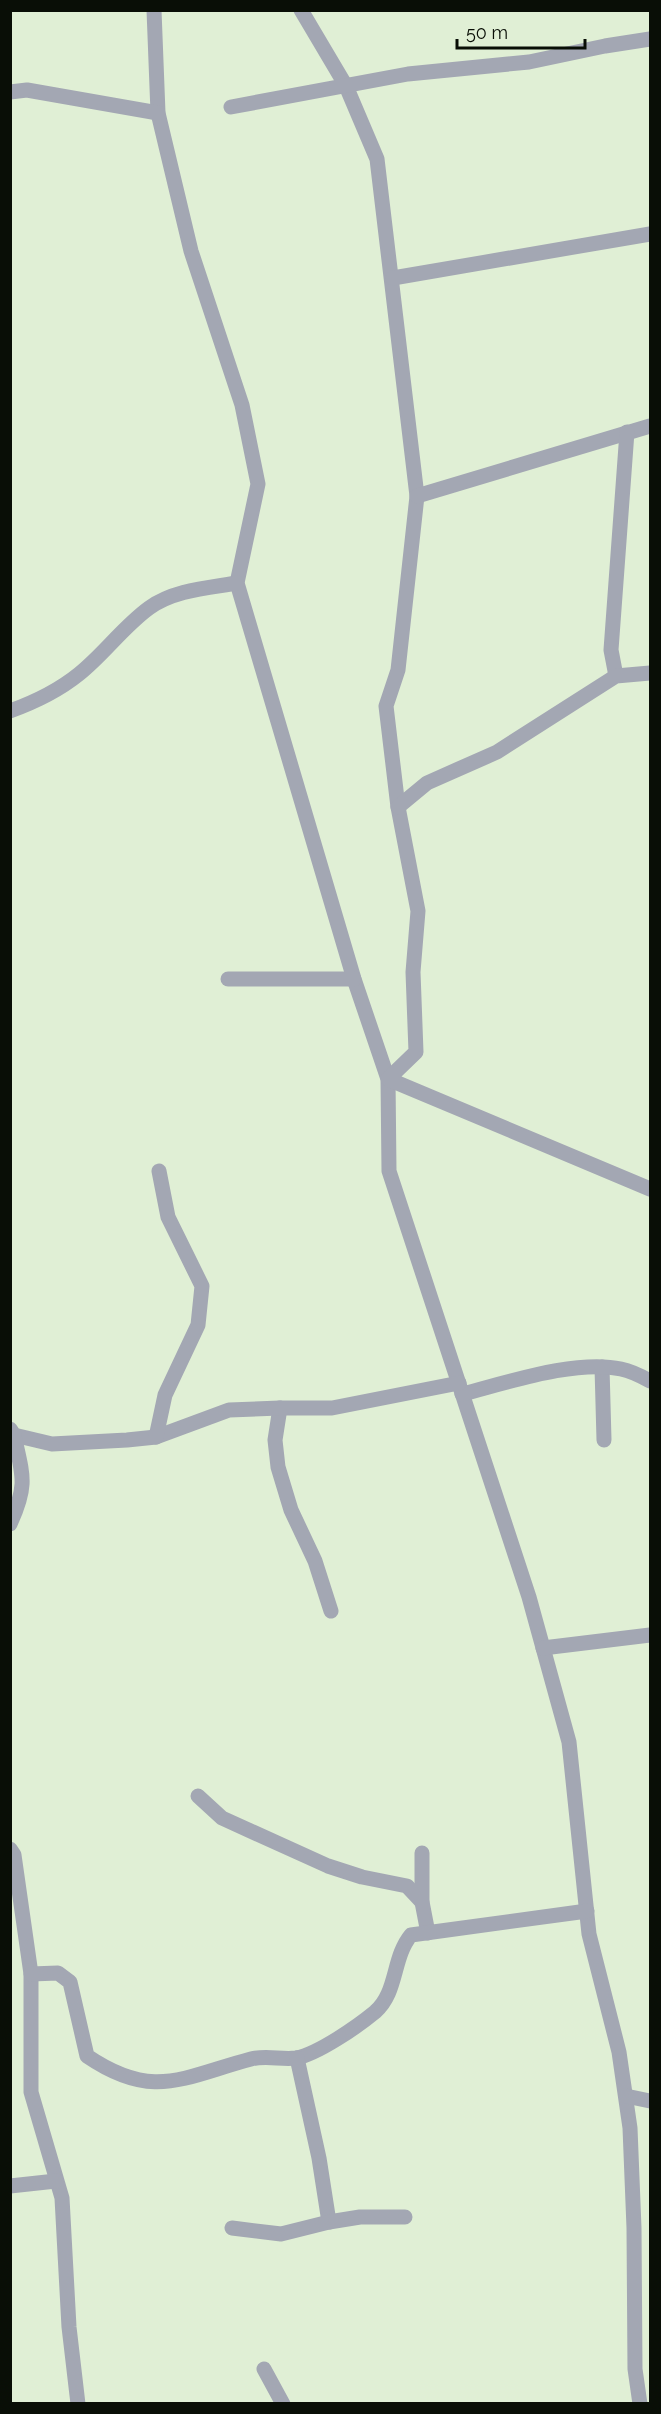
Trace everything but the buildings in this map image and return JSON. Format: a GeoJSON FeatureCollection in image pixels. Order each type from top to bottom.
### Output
{"type":"FeatureCollection","features":[{"type":"Feature","properties":{"kind":"street"},"geometry":{"type":"LineString","coordinates":[[154,10],[158,113],[191,251],[242,405],[258,484],[237,584],[354,979],[388,1078],[389,1171],[530,1597],[568,1742],[589,1934],[619,2052],[630,2128],[634,2228],[635,2368],[640,2403]]}},
{"type":"Feature","properties":{"kind":"street"},"geometry":{"type":"LineString","coordinates":[[301,10],[346,86],[377,159],[393,278],[417,496],[398,670],[386,706],[398,807],[418,911],[413,972],[416,1052],[388,1078]]}},
{"type":"Feature","properties":{"kind":"street"},"geometry":{"type":"LineString","coordinates":[[231,107],[408,74],[529,62],[651,39]]}},
{"type":"Feature","properties":{"kind":"street"},"geometry":{"type":"LineString","coordinates":[[10,92],[27,90],[158,113]]}},
{"type":"Feature","properties":{"kind":"street"},"geometry":{"type":"LineString","coordinates":[[393,278],[651,234]]}},
{"type":"Feature","properties":{"kind":"street"},"geometry":{"type":"LineString","coordinates":[[417,496],[651,426]]}},
{"type":"Feature","properties":{"kind":"street"},"geometry":{"type":"LineString","coordinates":[[616,676],[611,650],[627,432]]}},
{"type":"Feature","properties":{"kind":"street"},"geometry":{"type":"LineString","coordinates":[[10,711],[51,694],[81,673],[119,634],[151,607],[184,592],[237,584]]}},
{"type":"Feature","properties":{"kind":"street"},"geometry":{"type":"LineString","coordinates":[[398,807],[427,783],[497,752],[616,676],[651,673]]}},
{"type":"Feature","properties":{"kind":"street"},"geometry":{"type":"LineString","coordinates":[[228,979],[354,979]]}},
{"type":"Feature","properties":{"kind":"street"},"geometry":{"type":"LineString","coordinates":[[388,1078],[651,1189]]}},
{"type":"Feature","properties":{"kind":"street"},"geometry":{"type":"LineString","coordinates":[[156,1437],[165,1395],[198,1325],[202,1286],[168,1217],[159,1171]]}},
{"type":"Feature","properties":{"kind":"street"},"geometry":{"type":"LineString","coordinates":[[602,1367],[604,1440]]}},
{"type":"Feature","properties":{"kind":"street"},"geometry":{"type":"LineString","coordinates":[[10,1524],[21,1500],[24,1479],[12,1432],[52,1443],[156,1437],[229,1410],[280,1407],[332,1408],[461,1389],[541,1374],[602,1367],[620,1369],[651,1381]]}},
{"type":"Feature","properties":{"kind":"street"},"geometry":{"type":"LineString","coordinates":[[280,1407],[275,1440],[278,1467],[291,1510],[315,1562],[331,1611]]}},
{"type":"Feature","properties":{"kind":"street"},"geometry":{"type":"LineString","coordinates":[[543,1648],[651,1635]]}},
{"type":"Feature","properties":{"kind":"street"},"geometry":{"type":"LineString","coordinates":[[198,1796],[222,1818],[328,1866],[406,1886],[422,1902]]}},
{"type":"Feature","properties":{"kind":"street"},"geometry":{"type":"LineString","coordinates":[[10,1849],[14,1855],[31,1974],[31,2092],[62,2198],[69,2326],[78,2403]]}},
{"type":"Feature","properties":{"kind":"street"},"geometry":{"type":"LineString","coordinates":[[422,1853],[422,1902],[428,1933]]}},
{"type":"Feature","properties":{"kind":"street"},"geometry":{"type":"LineString","coordinates":[[31,1974],[58,1973],[70,1982],[87,2056],[106,2069],[130,2078],[156,2083],[191,2078],[253,2058],[297,2058],[334,2041],[376,2011],[390,1994],[403,1945],[411,1935],[587,1911]]}},
{"type":"Feature","properties":{"kind":"street"},"geometry":{"type":"LineString","coordinates":[[297,2058],[319,2158],[329,2222]]}},
{"type":"Feature","properties":{"kind":"street"},"geometry":{"type":"LineString","coordinates":[[626,2096],[651,2101]]}},
{"type":"Feature","properties":{"kind":"street"},"geometry":{"type":"LineString","coordinates":[[10,2186],[56,2181]]}},
{"type":"Feature","properties":{"kind":"street"},"geometry":{"type":"LineString","coordinates":[[232,2228],[280,2234],[360,2217],[405,2217]]}},
{"type":"Feature","properties":{"kind":"street"},"geometry":{"type":"LineString","coordinates":[[264,2369],[283,2403]]}}]}
